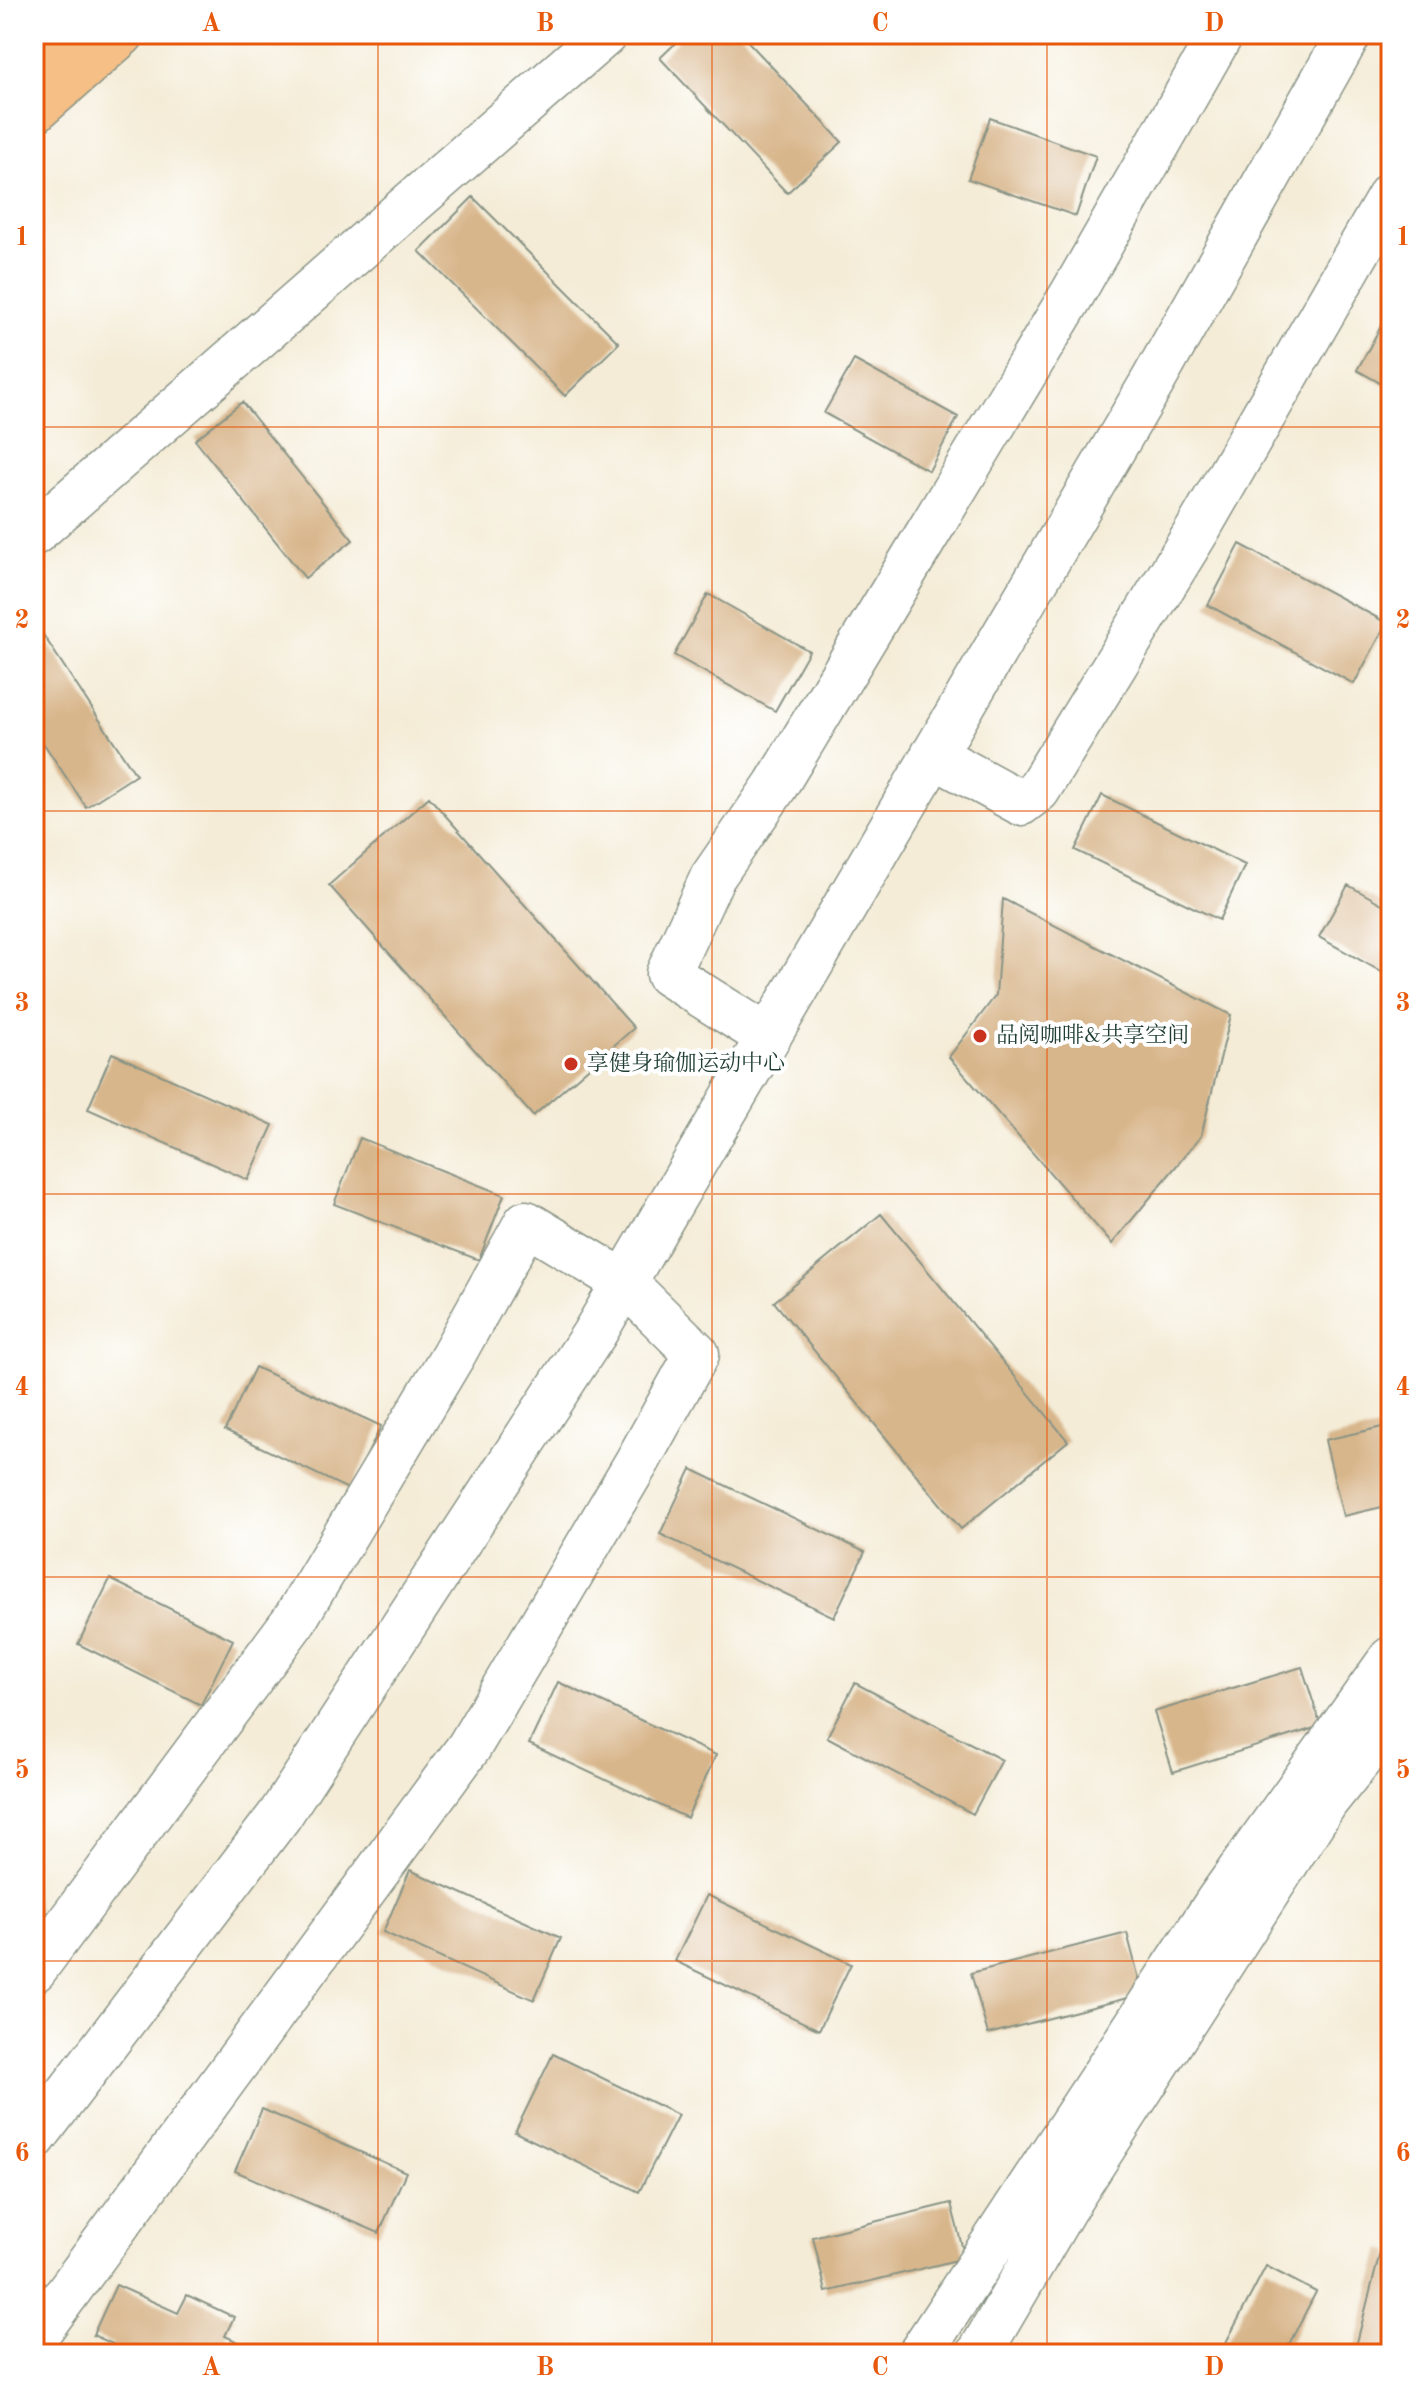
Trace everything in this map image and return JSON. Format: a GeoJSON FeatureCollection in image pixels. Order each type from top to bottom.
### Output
{"type":"FeatureCollection","features":[{"type":"Feature","properties":{"kind":"highway"},"geometry":{"type":"LineString","coordinates":[[34,58],[61,34]]}},
{"type":"Feature","properties":{"kind":"highway"},"geometry":{"type":"LineString","coordinates":[[34,111],[122,34]]}},
{"type":"Feature","properties":{"kind":"street"},"geometry":{"type":"LineString","coordinates":[[34,533],[605,34]]}},
{"type":"Feature","properties":{"kind":"street"},"geometry":{"type":"LineString","coordinates":[[768,1037],[668,974],[712,878],[776,785],[1073,293],[1221,34]]}},
{"type":"Feature","properties":{"kind":"street"},"geometry":{"type":"LineString","coordinates":[[34,2138],[280,1815],[594,1334],[1153,381],[1349,34]]}},
{"type":"Feature","properties":{"kind":"street"},"geometry":{"type":"LineString","coordinates":[[933,755],[1021,803],[1038,790],[1197,531],[1391,194]]}},
{"type":"Feature","properties":{"kind":"street"},"geometry":{"type":"LineString","coordinates":[[34,1970],[295,1619],[453,1355],[526,1223],[624,1282],[697,1354],[644,1449],[469,1747],[34,2338]]}},
{"type":"Feature","properties":{"kind":"street"},"geometry":{"type":"LineString","coordinates":[[920,2354],[1209,1914],[1391,1659]]}},
{"type":"Feature","properties":{"kind":"street"},"geometry":{"type":"LineString","coordinates":[[979,2354],[1065,2207],[1326,1801],[1391,1720]]}},
{"type":"Feature","properties":{"kind":"building"},"geometry":{"type":"Polygon","coordinates":[[[685,34],[741,34],[842,142],[787,193],[660,58],[685,34]]]}},
{"type":"Feature","properties":{"kind":"building"},"geometry":{"type":"Polygon","coordinates":[[[990,118],[1096,156],[1076,216],[968,179],[990,118]]]}},
{"type":"Feature","properties":{"kind":"building"},"geometry":{"type":"Polygon","coordinates":[[[473,197],[619,343],[565,396],[419,251],[473,197]]]}},
{"type":"Feature","properties":{"kind":"building"},"geometry":{"type":"Polygon","coordinates":[[[1391,308],[1391,389],[1357,370],[1391,308]]]}},
{"type":"Feature","properties":{"kind":"building"},"geometry":{"type":"Polygon","coordinates":[[[854,360],[958,417],[929,471],[824,413],[854,360]]]}},
{"type":"Feature","properties":{"kind":"building"},"geometry":{"type":"Polygon","coordinates":[[[242,402],[353,540],[305,578],[195,440],[242,402]]]}},
{"type":"Feature","properties":{"kind":"building"},"geometry":{"type":"Polygon","coordinates":[[[1240,544],[1387,623],[1354,684],[1208,605],[1240,544]]]}},
{"type":"Feature","properties":{"kind":"building"},"geometry":{"type":"Polygon","coordinates":[[[708,594],[809,651],[775,711],[674,655],[708,594]]]}},
{"type":"Feature","properties":{"kind":"building"},"geometry":{"type":"Polygon","coordinates":[[[34,621],[136,775],[86,807],[34,729],[34,621]]]}},
{"type":"Feature","properties":{"kind":"building"},"geometry":{"type":"Polygon","coordinates":[[[1102,795],[1245,865],[1219,920],[1075,850],[1102,795]]]}},
{"type":"Feature","properties":{"kind":"building"},"geometry":{"type":"Polygon","coordinates":[[[429,797],[634,1028],[533,1116],[329,885],[429,797]]]}},
{"type":"Feature","properties":{"kind":"building"},"geometry":{"type":"Polygon","coordinates":[[[1348,885],[1391,909],[1391,977],[1319,937],[1348,885]]]}},
{"type":"Feature","properties":{"kind":"building"},"geometry":{"type":"Polygon","coordinates":[[[1003,899],[1231,1015],[1201,1136],[1112,1244],[949,1057],[996,995],[1003,899]]]}},
{"type":"Feature","properties":{"kind":"building"},"geometry":{"type":"Polygon","coordinates":[[[112,1053],[273,1125],[248,1180],[88,1109],[112,1053]]]}},
{"type":"Feature","properties":{"kind":"building"},"geometry":{"type":"Polygon","coordinates":[[[360,1138],[504,1195],[479,1260],[334,1204],[360,1138]]]}},
{"type":"Feature","properties":{"kind":"building"},"geometry":{"type":"Polygon","coordinates":[[[881,1214],[1068,1441],[961,1529],[774,1302],[881,1214]]]}},
{"type":"Feature","properties":{"kind":"building"},"geometry":{"type":"Polygon","coordinates":[[[255,1367],[381,1426],[350,1490],[225,1430],[255,1367]]]}},
{"type":"Feature","properties":{"kind":"building"},"geometry":{"type":"Polygon","coordinates":[[[1391,1425],[1391,1505],[1343,1516],[1325,1440],[1391,1425]]]}},
{"type":"Feature","properties":{"kind":"building"},"geometry":{"type":"Polygon","coordinates":[[[691,1469],[865,1552],[834,1617],[660,1534],[691,1469]]]}},
{"type":"Feature","properties":{"kind":"building"},"geometry":{"type":"Polygon","coordinates":[[[110,1579],[233,1640],[201,1705],[78,1644],[110,1579]]]}},
{"type":"Feature","properties":{"kind":"building"},"geometry":{"type":"Polygon","coordinates":[[[1302,1667],[1321,1726],[1173,1772],[1154,1712],[1302,1667]]]}},
{"type":"Feature","properties":{"kind":"building"},"geometry":{"type":"Polygon","coordinates":[[[558,1682],[716,1755],[687,1818],[529,1744],[558,1682]]]}},
{"type":"Feature","properties":{"kind":"building"},"geometry":{"type":"Polygon","coordinates":[[[855,1683],[1002,1760],[973,1814],[827,1737],[855,1683]]]}},
{"type":"Feature","properties":{"kind":"building"},"geometry":{"type":"Polygon","coordinates":[[[410,1870],[561,1938],[534,2000],[383,1932],[410,1870]]]}},
{"type":"Feature","properties":{"kind":"building"},"geometry":{"type":"Polygon","coordinates":[[[34,1892],[46,1938],[34,1940],[34,1892]]]}},
{"type":"Feature","properties":{"kind":"building"},"geometry":{"type":"Polygon","coordinates":[[[707,1895],[851,1964],[819,2030],[675,1961],[707,1895]]]}},
{"type":"Feature","properties":{"kind":"building"},"geometry":{"type":"Polygon","coordinates":[[[1127,1933],[1143,1994],[988,2034],[971,1973],[1127,1933]]]}},
{"type":"Feature","properties":{"kind":"building"},"geometry":{"type":"Polygon","coordinates":[[[553,2054],[678,2115],[639,2192],[515,2132],[553,2054]]]}},
{"type":"Feature","properties":{"kind":"building"},"geometry":{"type":"Polygon","coordinates":[[[262,2109],[406,2172],[379,2233],[235,2171],[262,2109]]]}},
{"type":"Feature","properties":{"kind":"building"},"geometry":{"type":"Polygon","coordinates":[[[951,2203],[965,2258],[826,2292],[813,2237],[951,2203]]]}},
{"type":"Feature","properties":{"kind":"building"},"geometry":{"type":"Polygon","coordinates":[[[1381,2249],[1391,2251],[1391,2354],[1354,2354],[1381,2249]]]}},
{"type":"Feature","properties":{"kind":"building"},"geometry":{"type":"Polygon","coordinates":[[[1266,2266],[1316,2292],[1284,2354],[1220,2354],[1266,2266]]]}},
{"type":"Feature","properties":{"kind":"building"},"geometry":{"type":"Polygon","coordinates":[[[116,2285],[178,2313],[187,2295],[234,2317],[225,2336],[264,2354],[109,2354],[113,2344],[93,2335],[116,2285]]]}},
{"type":"Feature","properties":{"kind":"place","name":"品阅咖啡&共享空间"},"geometry":{"type":"Point","coordinates":[980,1036]}},
{"type":"Feature","properties":{"kind":"place","name":"享健身瑜伽运动中心"},"geometry":{"type":"Point","coordinates":[571,1064]}}]}
